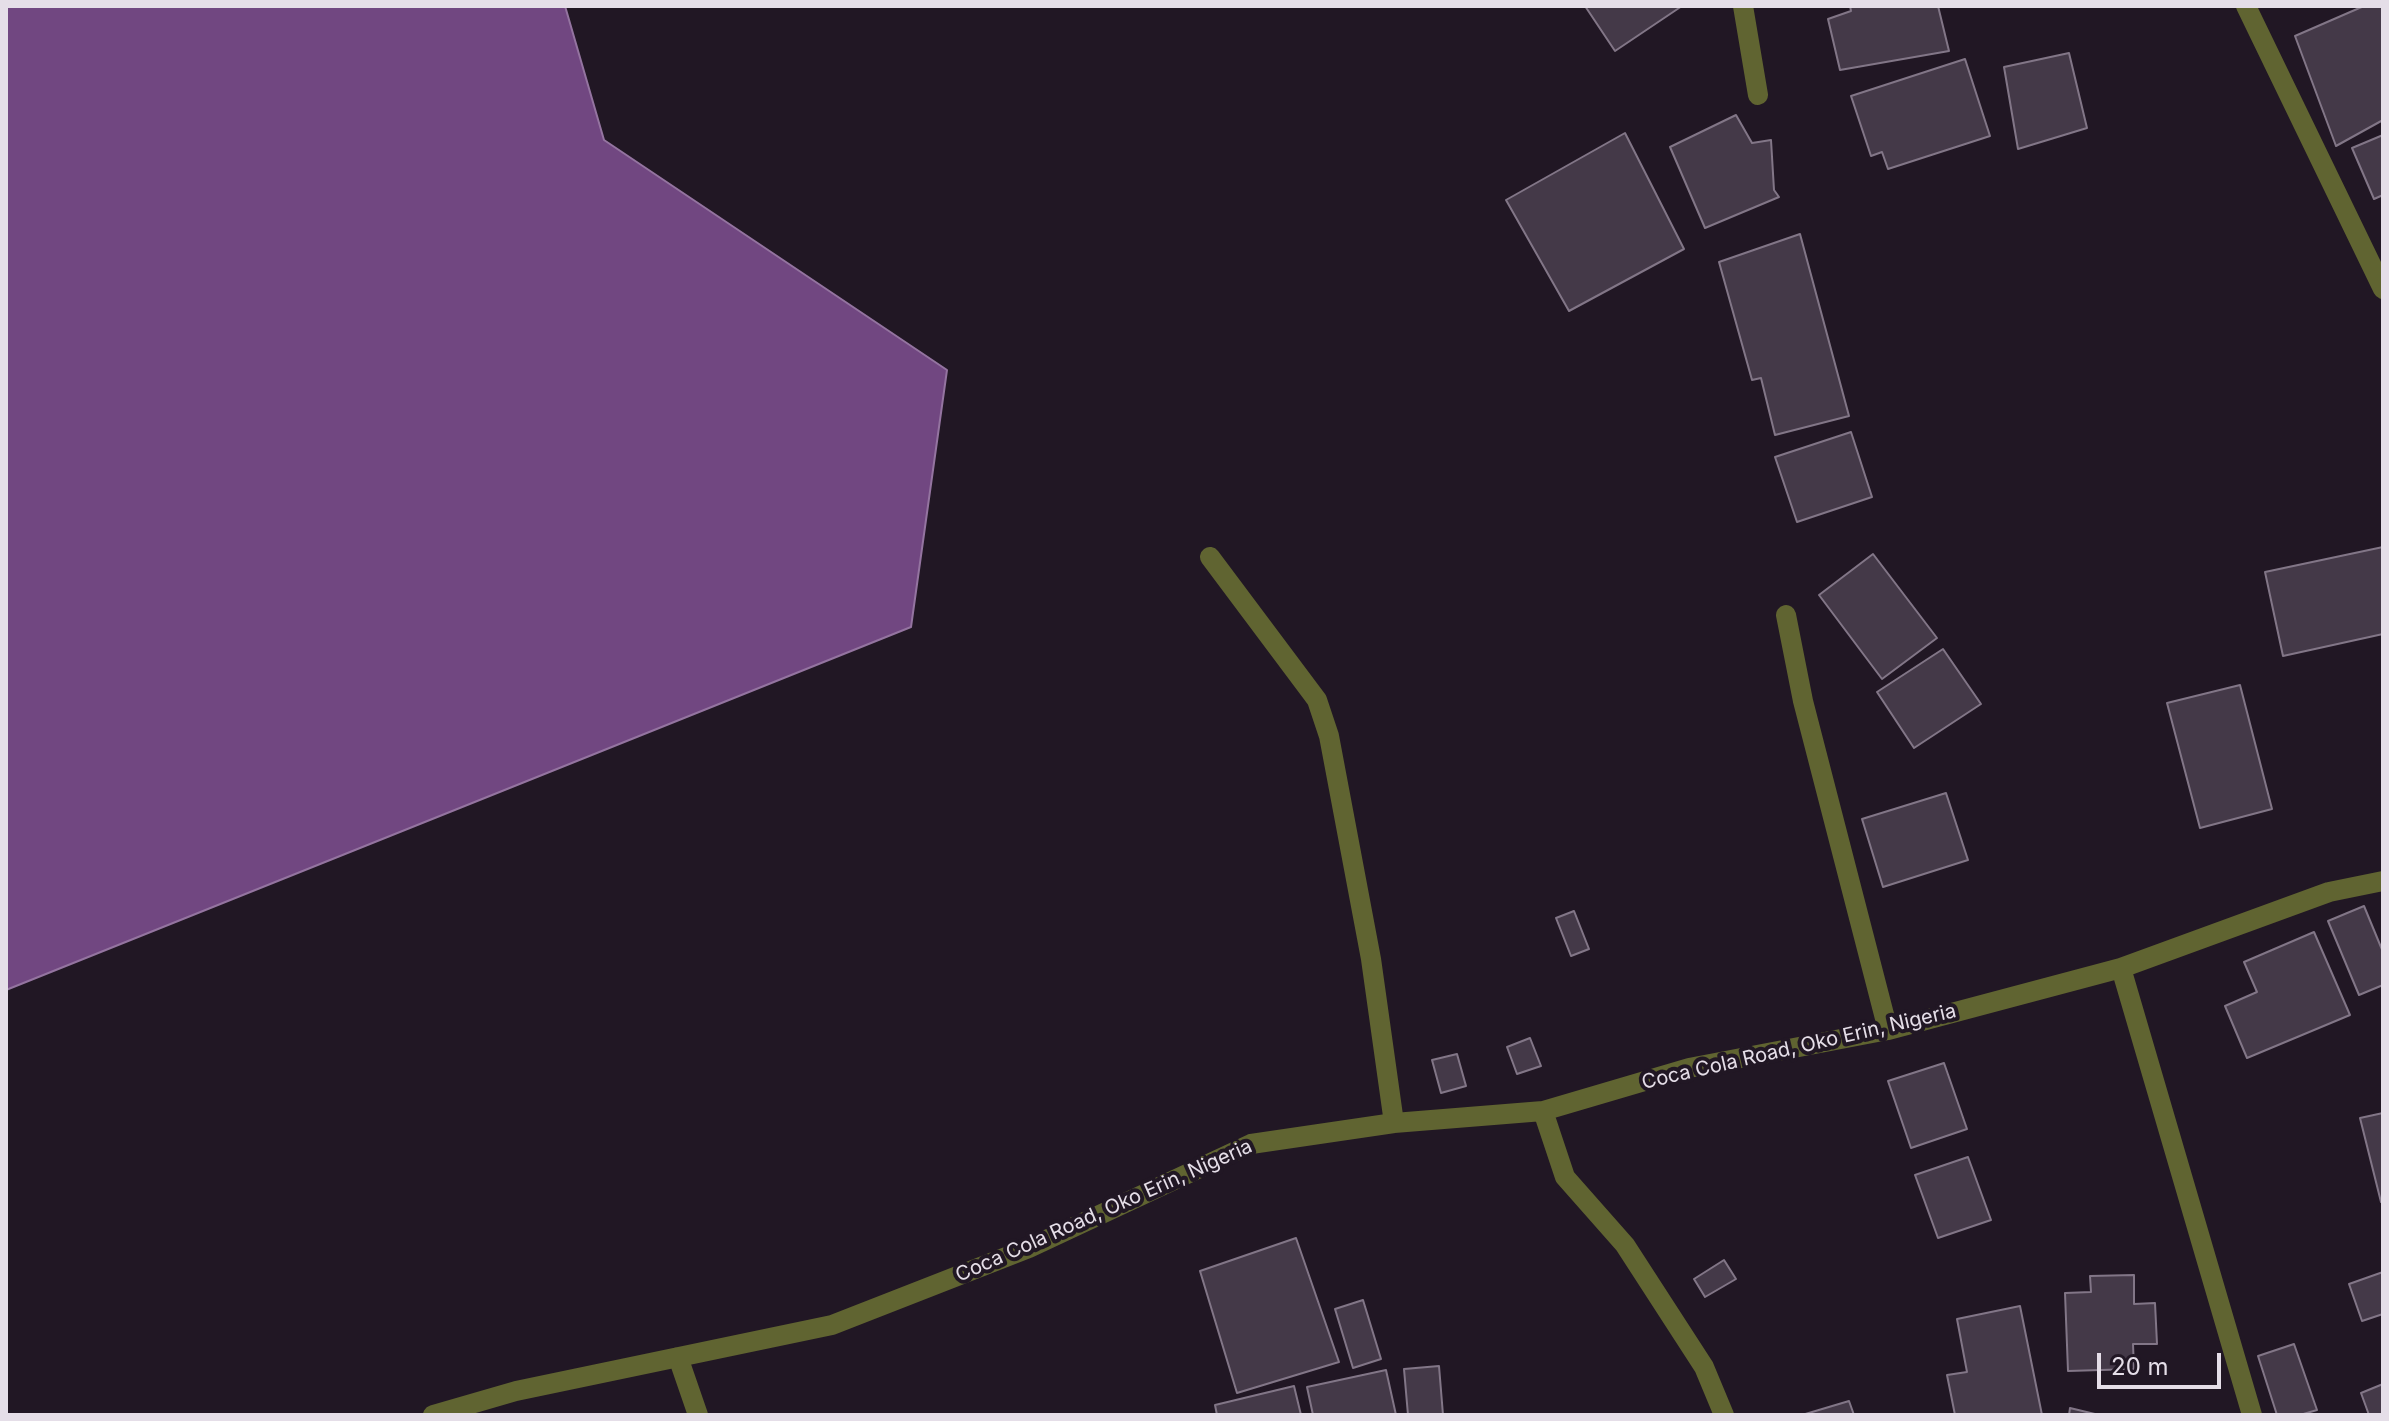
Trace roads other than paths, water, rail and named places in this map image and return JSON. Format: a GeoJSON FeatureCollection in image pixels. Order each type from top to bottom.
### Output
{"type":"FeatureCollection","features":[{"type":"Feature","properties":{"kind":"street"},"geometry":{"type":"LineString","coordinates":[[1743,6],[1758,95]]}},
{"type":"Feature","properties":{"kind":"street"},"geometry":{"type":"LineString","coordinates":[[2246,6],[2383,289]]}},
{"type":"Feature","properties":{"kind":"street"},"geometry":{"type":"LineString","coordinates":[[1210,557],[1317,700],[1329,736],[1371,959],[1394,1123]]}},
{"type":"Feature","properties":{"kind":"street"},"geometry":{"type":"LineString","coordinates":[[1786,615],[1803,701],[1888,1030]]}},
{"type":"Feature","properties":{"kind":"street","name":"Coca Cola Road, Oko Erin, Nigeria"},"geometry":{"type":"LineString","coordinates":[[433,1415],[516,1391],[832,1325],[1029,1248],[1251,1144],[1394,1123],[1543,1111],[1689,1068],[1888,1030],[2121,968],[2329,892],[2383,881]]}},
{"type":"Feature","properties":{"kind":"street"},"geometry":{"type":"LineString","coordinates":[[2121,968],[2252,1415]]}},
{"type":"Feature","properties":{"kind":"street"},"geometry":{"type":"LineString","coordinates":[[1543,1111],[1565,1177],[1625,1245],[1704,1367],[1724,1415]]}},
{"type":"Feature","properties":{"kind":"street"},"geometry":{"type":"LineString","coordinates":[[678,1357],[698,1415]]}}]}
